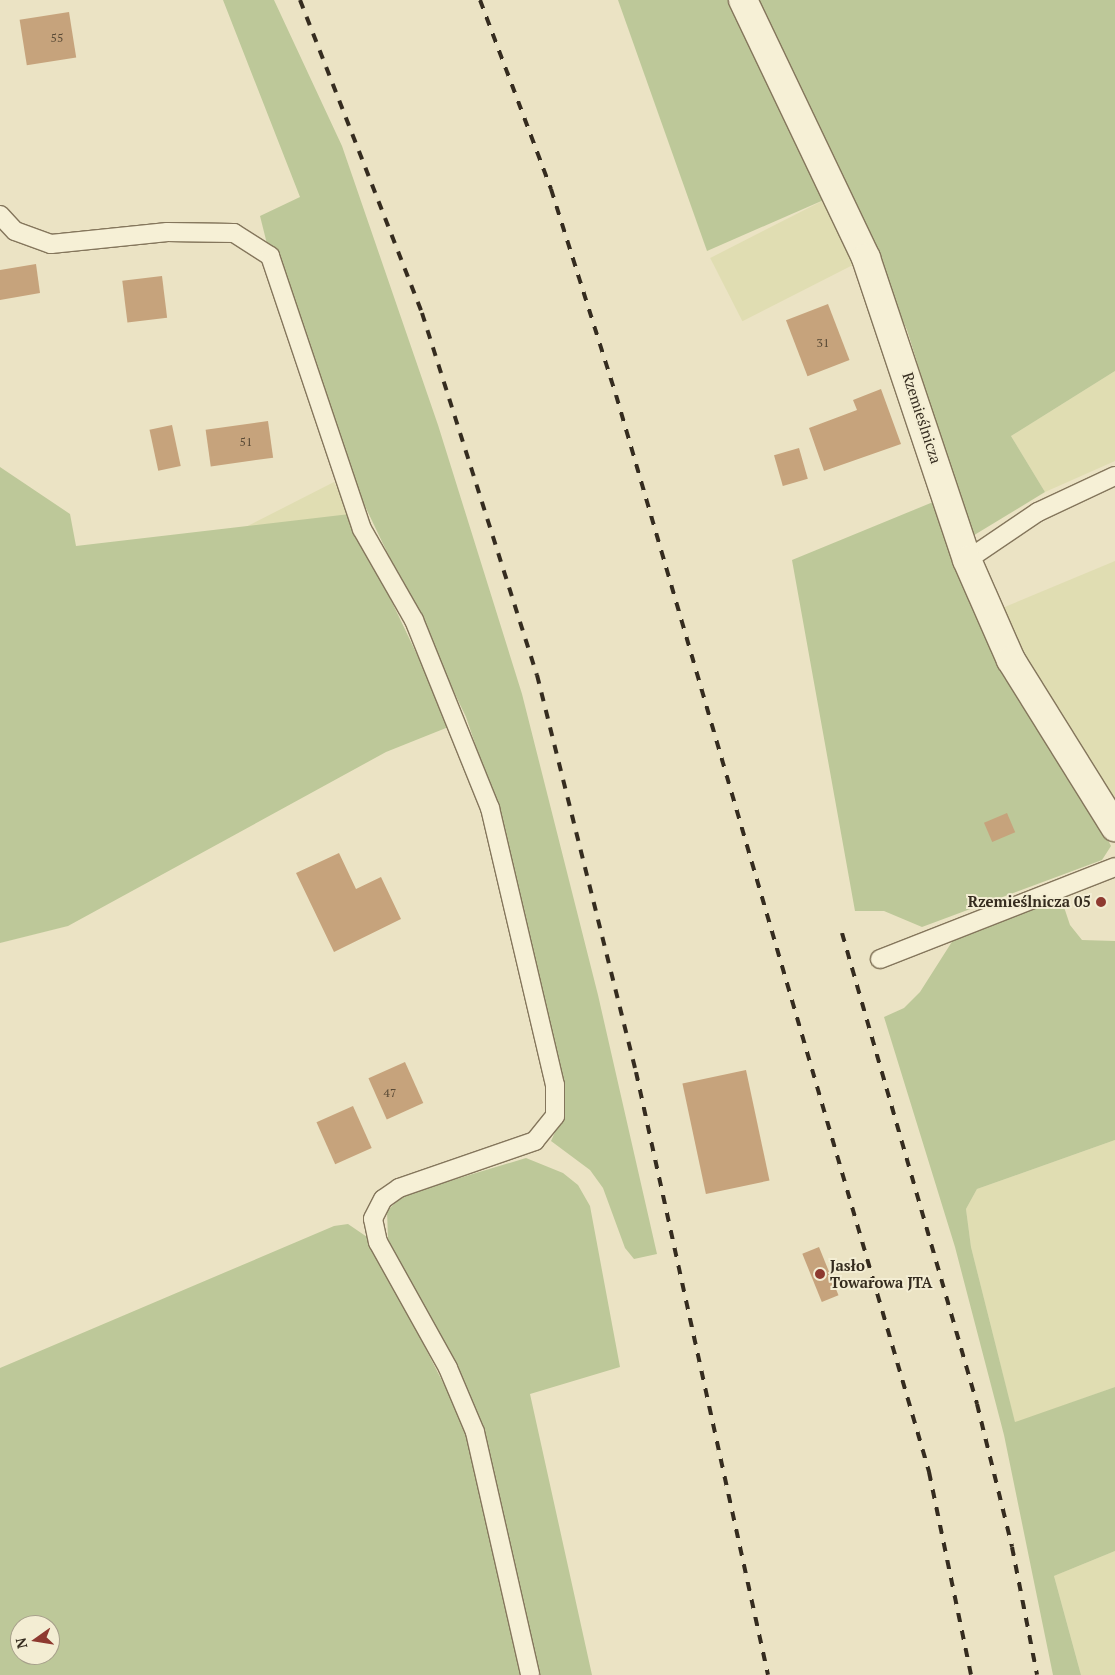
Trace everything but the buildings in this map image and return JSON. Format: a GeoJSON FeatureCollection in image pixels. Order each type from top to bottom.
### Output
{"type":"FeatureCollection","features":[{"type":"Feature","properties":{"kind":"street","name":"Rzemieślnicza"},"geometry":{"type":"LineString","coordinates":[[743,0],[866,258],[967,560],[1011,660],[1115,827]]}},
{"type":"Feature","properties":{"kind":"lane"},"geometry":{"type":"LineString","coordinates":[[0,216],[14,231],[51,244],[167,232],[234,233],[270,256],[362,529],[414,620],[490,808],[555,1085],[555,1116],[536,1141],[399,1188],[383,1199],[373,1219],[378,1242],[448,1368],[476,1432],[530,1675]]}},
{"type":"Feature","properties":{"kind":"lane"},"geometry":{"type":"LineString","coordinates":[[967,560],[1038,512],[1115,476]]}},
{"type":"Feature","properties":{"kind":"lane"},"geometry":{"type":"LineString","coordinates":[[880,959],[1115,867]]}},
{"type":"Feature","properties":{"kind":"shaded area"},"geometry":{"type":"Polygon","coordinates":[[[826,199],[858,262],[742,321],[710,258],[826,199]]]}},
{"type":"Feature","properties":{"kind":"shaded area"},"geometry":{"type":"Polygon","coordinates":[[[1115,371],[1115,461],[1045,492],[1011,436],[1115,371]]]}},
{"type":"Feature","properties":{"kind":"shaded area"},"geometry":{"type":"Polygon","coordinates":[[[334,482],[350,514],[113,635],[97,603],[334,482]]]}},
{"type":"Feature","properties":{"kind":"shaded area"},"geometry":{"type":"Polygon","coordinates":[[[1115,561],[1115,802],[1016,646],[1000,609],[1115,561]]]}},
{"type":"Feature","properties":{"kind":"shaded area"},"geometry":{"type":"Polygon","coordinates":[[[1115,1140],[1115,1387],[1015,1423],[971,1247],[966,1209],[977,1189],[1115,1140]]]}},
{"type":"Feature","properties":{"kind":"shaded area"},"geometry":{"type":"Polygon","coordinates":[[[1115,1551],[1115,1675],[1081,1675],[1054,1576],[1115,1551]]]}},
{"type":"Feature","properties":{"kind":"green space"},"geometry":{"type":"Polygon","coordinates":[[[223,0],[274,0],[342,146],[438,425],[522,694],[598,995],[657,1254],[634,1259],[625,1248],[603,1188],[590,1170],[551,1141],[565,1110],[564,1086],[491,791],[466,717],[363,502],[280,264],[267,244],[260,216],[300,197],[223,0]]]}},
{"type":"Feature","properties":{"kind":"green space"},"geometry":{"type":"Polygon","coordinates":[[[618,0],[731,0],[826,199],[707,251],[618,0]]]}},
{"type":"Feature","properties":{"kind":"green space"},"geometry":{"type":"Polygon","coordinates":[[[755,0],[1115,0],[1115,371],[1011,436],[1045,492],[971,537],[907,330],[755,0]]]}},
{"type":"Feature","properties":{"kind":"green space"},"geometry":{"type":"Polygon","coordinates":[[[0,467],[70,514],[76,546],[350,514],[451,726],[386,752],[68,926],[0,943],[0,467]]]}},
{"type":"Feature","properties":{"kind":"green space"},"geometry":{"type":"Polygon","coordinates":[[[938,500],[1111,846],[1102,860],[922,927],[884,911],[855,911],[792,560],[938,500]]]}},
{"type":"Feature","properties":{"kind":"green space"},"geometry":{"type":"Polygon","coordinates":[[[1050,902],[1064,907],[1070,925],[1082,940],[1115,941],[1115,1140],[977,1189],[966,1209],[971,1247],[1015,1422],[1115,1387],[1115,1551],[1054,1576],[1081,1675],[1053,1675],[1004,1435],[955,1247],[884,1017],[904,1008],[920,992],[955,937],[1050,902]]]}},
{"type":"Feature","properties":{"kind":"green space"},"geometry":{"type":"Polygon","coordinates":[[[526,1158],[563,1173],[578,1185],[590,1206],[620,1367],[530,1394],[592,1675],[537,1675],[491,1461],[473,1402],[388,1239],[387,1211],[403,1195],[526,1158]]]}},
{"type":"Feature","properties":{"kind":"green space"},"geometry":{"type":"Polygon","coordinates":[[[348,1224],[370,1239],[463,1422],[520,1675],[0,1675],[0,1368],[334,1226],[348,1224]]]}},
{"type":"Feature","properties":{"kind":"railway"},"geometry":{"type":"LineString","coordinates":[[300,0],[422,313],[537,675],[636,1072],[768,1675]]}},
{"type":"Feature","properties":{"kind":"railway"},"geometry":{"type":"LineString","coordinates":[[480,0],[551,189],[616,395],[929,1472],[971,1675]]}},
{"type":"Feature","properties":{"kind":"railway"},"geometry":{"type":"LineString","coordinates":[[842,933],[977,1404],[1012,1547],[1037,1675]]}},
{"type":"Feature","properties":{"kind":"place","name":"Rzemieślnicza 05"},"geometry":{"type":"Point","coordinates":[1101,902]}},
{"type":"Feature","properties":{"kind":"place","name":"Jasło Towarowa JTA"},"geometry":{"type":"Point","coordinates":[820,1274]}}]}
